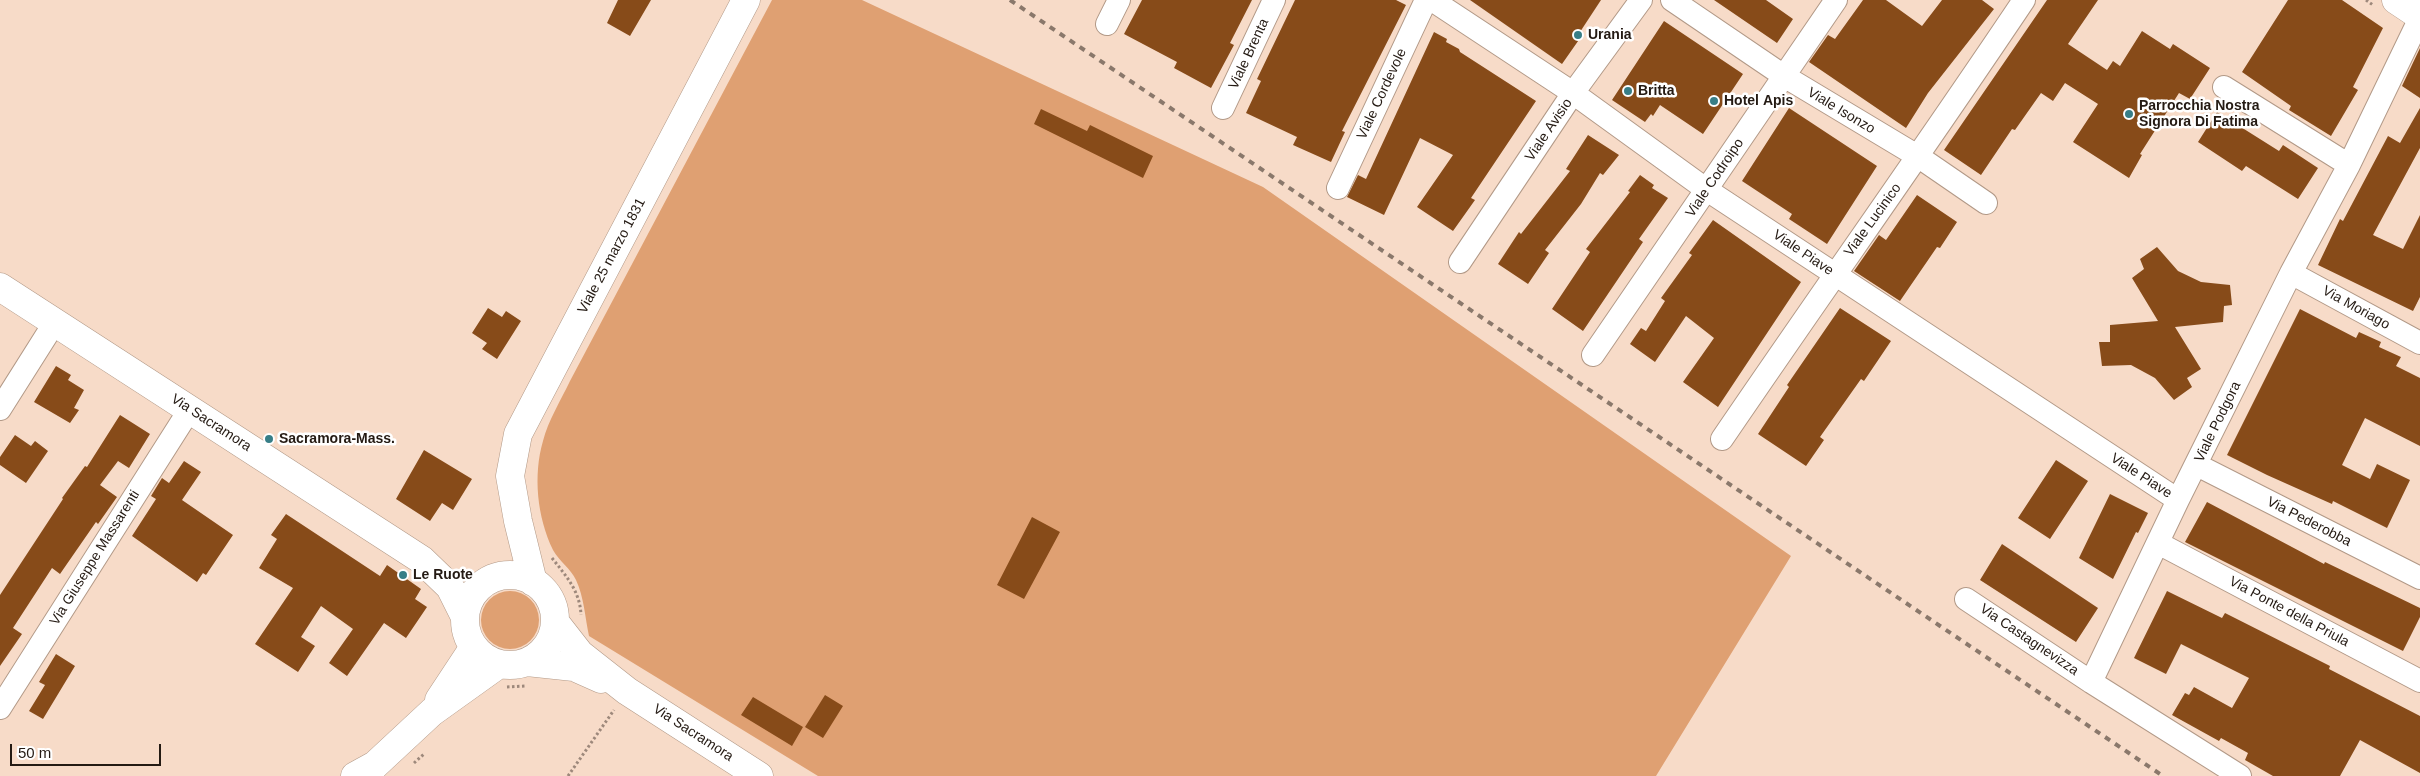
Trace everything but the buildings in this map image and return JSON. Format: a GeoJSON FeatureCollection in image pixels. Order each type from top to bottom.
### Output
{"type":"FeatureCollection","features":[{"type":"Feature","properties":{"kind":"street","name":"Viale 25 marzo 1831"},"geometry":{"type":"LineString","coordinates":[[534,582],[518,521],[510,476],[518,434],[746,0]]}},
{"type":"Feature","properties":{"kind":"street"},"geometry":{"type":"LineString","coordinates":[[1107,24],[1119,0]]}},
{"type":"Feature","properties":{"kind":"street","name":"Viale Brenta"},"geometry":{"type":"LineString","coordinates":[[1223,108],[1274,0]]}},
{"type":"Feature","properties":{"kind":"street","name":"Viale Cordevole"},"geometry":{"type":"LineString","coordinates":[[1338,188],[1426,0]]}},
{"type":"Feature","properties":{"kind":"street","name":"Viale Piave"},"geometry":{"type":"LineString","coordinates":[[1432,0],[1573,93],[1707,190],[2178,500]]}},
{"type":"Feature","properties":{"kind":"street","name":"Viale Avisio"},"geometry":{"type":"LineString","coordinates":[[1460,262],[1573,93],[1641,0]]}},
{"type":"Feature","properties":{"kind":"street","name":"Viale Isonzo"},"geometry":{"type":"LineString","coordinates":[[1672,0],[1784,76],[1919,157],[1986,203]]}},
{"type":"Feature","properties":{"kind":"street","name":"Viale Codroipo"},"geometry":{"type":"LineString","coordinates":[[1593,355],[1836,0]]}},
{"type":"Feature","properties":{"kind":"street","name":"Viale Lucinico"},"geometry":{"type":"LineString","coordinates":[[1722,439],[1834,274],[1919,157],[2024,0]]}},
{"type":"Feature","properties":{"kind":"street"},"geometry":{"type":"LineString","coordinates":[[2396,0],[2420,17]]}},
{"type":"Feature","properties":{"kind":"street","name":"Viale Podgora"},"geometry":{"type":"LineString","coordinates":[[2091,682],[2178,500],[2291,273],[2349,165],[2420,17]]}},
{"type":"Feature","properties":{"kind":"street"},"geometry":{"type":"LineString","coordinates":[[2224,87],[2349,165]]}},
{"type":"Feature","properties":{"kind":"street","name":"Via Moriago"},"geometry":{"type":"LineString","coordinates":[[2291,273],[2420,343]]}},
{"type":"Feature","properties":{"kind":"street","name":"Via Sacramora"},"geometry":{"type":"LineString","coordinates":[[0,286],[422,560],[450,588],[465,617],[468,638],[474,647]]}},
{"type":"Feature","properties":{"kind":"street"},"geometry":{"type":"LineString","coordinates":[[0,409],[55,322]]}},
{"type":"Feature","properties":{"kind":"street","name":"Via Giuseppe Massarenti"},"geometry":{"type":"LineString","coordinates":[[0,708],[190,409]]}},
{"type":"Feature","properties":{"kind":"street","name":"Via Pederobba"},"geometry":{"type":"LineString","coordinates":[[2197,465],[2420,578]]}},
{"type":"Feature","properties":{"kind":"street","name":"Viale 25 marzo 1831"},"geometry":{"type":"LineString","coordinates":[[494,579],[518,521]]}},
{"type":"Feature","properties":{"kind":"street","name":"Via Ponte della Priula"},"geometry":{"type":"LineString","coordinates":[[2158,542],[2420,681]]}},
{"type":"Feature","properties":{"kind":"street","name":"Via Sacramora"},"geometry":{"type":"LineString","coordinates":[[422,560],[494,579],[513,575],[534,582]]}},
{"type":"Feature","properties":{"kind":"street"},"geometry":{"type":"LineString","coordinates":[[465,617],[468,603],[476,591],[494,579]]}},
{"type":"Feature","properties":{"kind":"street"},"geometry":{"type":"LineString","coordinates":[[527,673],[538,655],[568,623],[544,591],[534,582]]}},
{"type":"Feature","properties":{"kind":"street","name":"Via Castagnevizza"},"geometry":{"type":"LineString","coordinates":[[1966,599],[2091,682],[2240,776]]}},
{"type":"Feature","properties":{"kind":"street","name":"Via Sacramora"},"geometry":{"type":"LineString","coordinates":[[568,623],[580,654],[627,691],[759,776]]}},
{"type":"Feature","properties":{"kind":"street"},"geometry":{"type":"LineString","coordinates":[[355,776],[375,765],[432,712],[474,647],[501,676],[432,712]]}},
{"type":"Feature","properties":{"kind":"street","name":"Via Sacramora"},"geometry":{"type":"LineString","coordinates":[[501,676],[513,665],[527,673],[574,667],[627,691]]}},
{"type":"Feature","properties":{"kind":"path"},"geometry":{"type":"LineString","coordinates":[[550,555],[573,584],[580,604],[568,623]]}},
{"type":"Feature","properties":{"kind":"path"},"geometry":{"type":"LineString","coordinates":[[501,676],[527,673]]}},
{"type":"Feature","properties":{"kind":"path"},"geometry":{"type":"LineString","coordinates":[[568,776],[627,691]]}},
{"type":"Feature","properties":{"kind":"path"},"geometry":{"type":"LineString","coordinates":[[413,764],[426,751]]}},
{"type":"Feature","properties":{"kind":"shaded area"},"geometry":{"type":"Polygon","coordinates":[[[772,0],[862,0],[1263,187],[1791,556],[1656,776],[818,776],[589,636],[579,587],[574,576],[553,550],[543,524],[538,496],[538,468],[545,433],[570,381],[772,0]]]}},
{"type":"Feature","properties":{"kind":"shaded area"},"geometry":{"type":"Polygon","coordinates":[[[504,591],[516,591],[531,599],[539,614],[539,626],[531,641],[516,649],[504,649],[489,641],[481,626],[481,614],[489,599],[504,591]]]}},
{"type":"Feature","properties":{"kind":"railway"},"geometry":{"type":"LineString","coordinates":[[1010,0],[2163,776]]}},
{"type":"Feature","properties":{"kind":"place","name":"Urania"},"geometry":{"type":"Point","coordinates":[1578,35]}},
{"type":"Feature","properties":{"kind":"place","name":"Britta"},"geometry":{"type":"Point","coordinates":[1628,91]}},
{"type":"Feature","properties":{"kind":"place","name":"Hotel Apis"},"geometry":{"type":"Point","coordinates":[1714,101]}},
{"type":"Feature","properties":{"kind":"place","name":"Parrocchia Nostra Signora Di Fatima"},"geometry":{"type":"Point","coordinates":[2129,114]}},
{"type":"Feature","properties":{"kind":"place","name":"Sacramora-Mass."},"geometry":{"type":"Point","coordinates":[269,439]}},
{"type":"Feature","properties":{"kind":"place","name":"Le Ruote"},"geometry":{"type":"Point","coordinates":[403,575]}}]}
